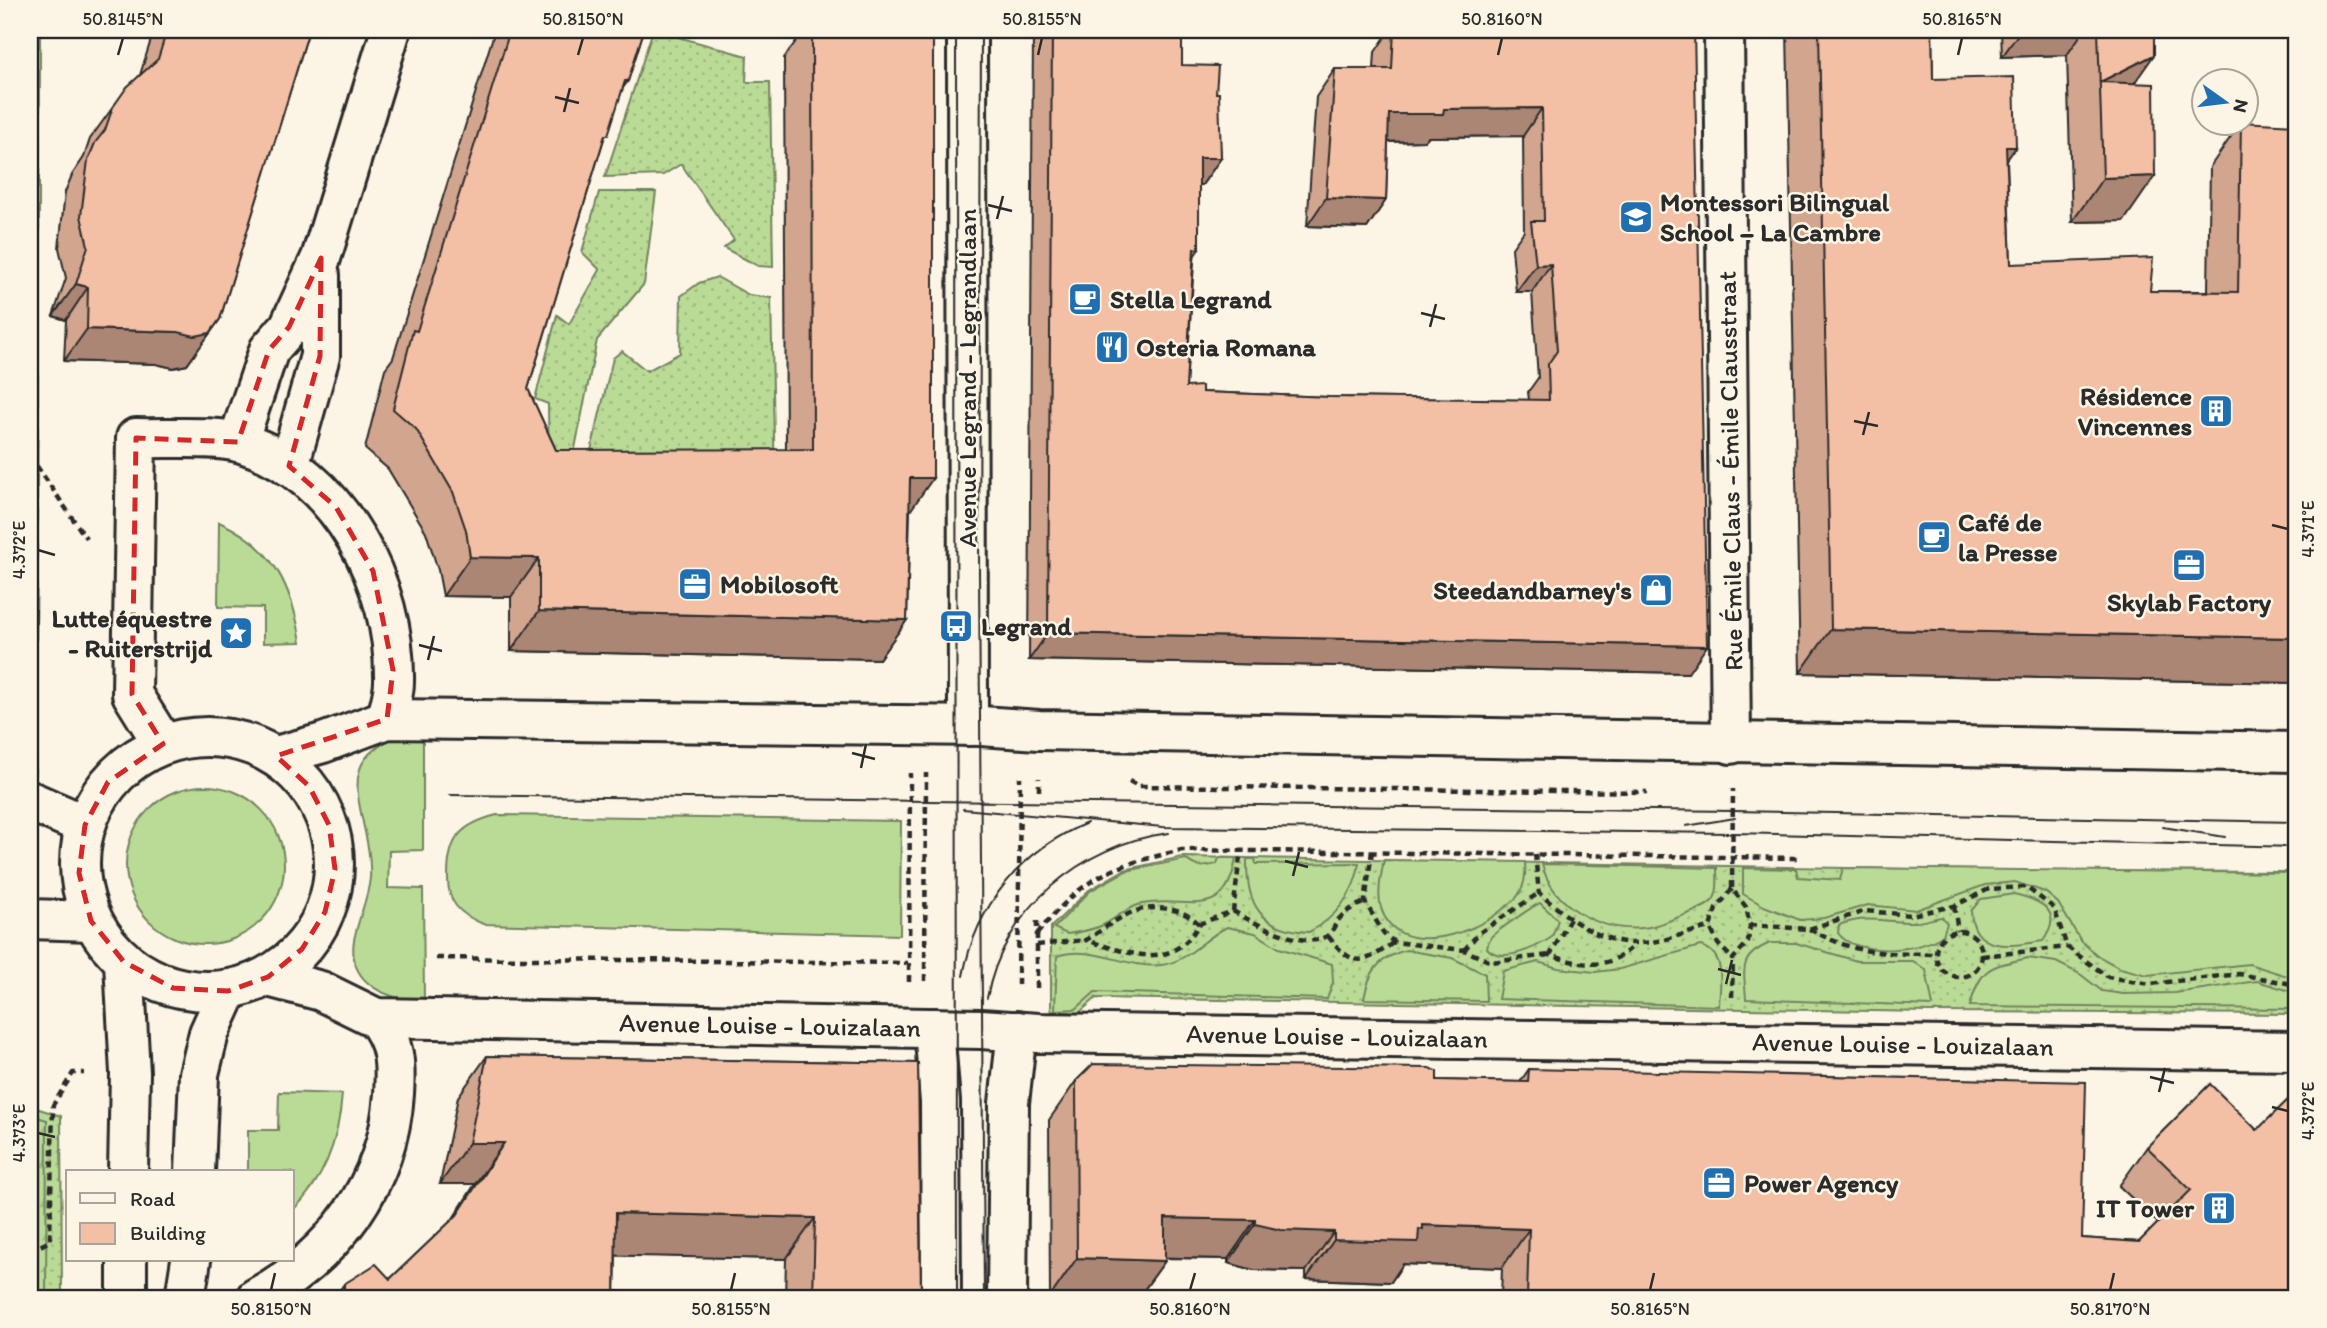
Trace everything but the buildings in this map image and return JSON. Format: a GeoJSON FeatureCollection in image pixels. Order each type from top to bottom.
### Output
{"type":"FeatureCollection","features":[{"type":"Feature","properties":{"kind":"main road"},"geometry":{"type":"LineString","coordinates":[[238,442],[269,350],[289,327],[321,258],[391,30]]}},
{"type":"Feature","properties":{"kind":"main road","name":"Avenue Legrand - Legrandlaan"},"geometry":{"type":"LineString","coordinates":[[967,30],[968,726]]}},
{"type":"Feature","properties":{"kind":"main road","name":"Rue Émile Claus - Émile Clausstraat"},"geometry":{"type":"LineString","coordinates":[[1724,30],[1731,744]]}},
{"type":"Feature","properties":{"kind":"main road"},"geometry":{"type":"LineString","coordinates":[[289,466],[320,356],[321,258]]}},
{"type":"Feature","properties":{"kind":"main road"},"geometry":{"type":"LineString","coordinates":[[163,744],[132,694],[136,439],[238,442],[265,451],[289,466],[336,507],[357,538],[373,571],[390,636],[394,684],[387,719]]}},
{"type":"Feature","properties":{"kind":"main road"},"geometry":{"type":"LineString","coordinates":[[276,756],[323,743],[387,719],[968,726],[1731,744],[2297,752]]}},
{"type":"Feature","properties":{"kind":"main road"},"geometry":{"type":"LineString","coordinates":[[202,736],[240,740],[276,756],[309,786],[328,825],[335,869],[325,912],[302,950],[268,977],[228,990],[173,988],[124,962],[91,921],[79,873],[85,825],[108,782],[133,759],[163,744],[202,736]]}},
{"type":"Feature","properties":{"kind":"main road"},"geometry":{"type":"LineString","coordinates":[[30,801],[85,825]]}},
{"type":"Feature","properties":{"kind":"main road"},"geometry":{"type":"LineString","coordinates":[[30,919],[91,921]]}},
{"type":"Feature","properties":{"kind":"main road"},"geometry":{"type":"LineString","coordinates":[[124,962],[130,1073],[128,1170]]}},
{"type":"Feature","properties":{"kind":"main road","name":"Avenue Louise - Louizalaan"},"geometry":{"type":"LineString","coordinates":[[268,977],[321,992],[376,1018],[2297,1051]]}},
{"type":"Feature","properties":{"kind":"main road"},"geometry":{"type":"LineString","coordinates":[[195,1170],[199,1074],[209,1033],[228,990]]}},
{"type":"Feature","properties":{"kind":"main road"},"geometry":{"type":"LineString","coordinates":[[256,1298],[285,1283],[322,1250],[351,1219],[373,1180],[390,1124],[395,1077],[389,1035],[376,1018]]}},
{"type":"Feature","properties":{"kind":"main road"},"geometry":{"type":"LineString","coordinates":[[934,1028],[940,1102],[941,1298]]}},
{"type":"Feature","properties":{"kind":"main road"},"geometry":{"type":"LineString","coordinates":[[1007,1298],[1009,1103],[1017,1031]]}},
{"type":"Feature","properties":{"kind":"main road"},"geometry":{"type":"LineString","coordinates":[[127,1262],[127,1298]]}},
{"type":"Feature","properties":{"kind":"path"},"geometry":{"type":"LineString","coordinates":[[30,456],[82,534],[134,585]]}},
{"type":"Feature","properties":{"kind":"path"},"geometry":{"type":"LineString","coordinates":[[934,1028],[925,1010],[926,739],[968,726]]}},
{"type":"Feature","properties":{"kind":"path"},"geometry":{"type":"LineString","coordinates":[[909,985],[910,772]]}},
{"type":"Feature","properties":{"kind":"path"},"geometry":{"type":"LineString","coordinates":[[1017,1031],[1020,775]]}},
{"type":"Feature","properties":{"kind":"path"},"geometry":{"type":"LineString","coordinates":[[1732,960],[1718,944],[1710,927],[1716,909],[1732,889],[1733,786]]}},
{"type":"Feature","properties":{"kind":"path"},"geometry":{"type":"LineString","coordinates":[[1233,911],[1241,849]]}},
{"type":"Feature","properties":{"kind":"path"},"geometry":{"type":"LineString","coordinates":[[1037,933],[1062,903],[1086,884],[1122,864],[1182,850],[1799,858]]}},
{"type":"Feature","properties":{"kind":"path"},"geometry":{"type":"LineString","coordinates":[[1371,851],[1365,902],[1384,934],[1394,942],[1464,950],[1491,962],[1550,955],[1591,965],[1622,957],[1635,943]]}},
{"type":"Feature","properties":{"kind":"path"},"geometry":{"type":"LineString","coordinates":[[1535,853],[1539,893],[1570,919],[1601,936],[1635,943],[1710,927]]}},
{"type":"Feature","properties":{"kind":"path"},"geometry":{"type":"LineString","coordinates":[[1750,925],[1809,929],[1865,911],[1911,915],[1954,906],[1989,889],[2025,887],[2054,908],[2067,947],[2108,977],[2150,984],[2239,974],[2297,985]]}},
{"type":"Feature","properties":{"kind":"path"},"geometry":{"type":"LineString","coordinates":[[1731,999],[1732,960],[1748,942],[1750,925],[1745,907],[1732,889]]}},
{"type":"Feature","properties":{"kind":"path"},"geometry":{"type":"LineString","coordinates":[[1464,950],[1479,933],[1539,893]]}},
{"type":"Feature","properties":{"kind":"path"},"geometry":{"type":"LineString","coordinates":[[1233,911],[1253,923],[1285,935],[1317,942],[1328,936],[1338,921],[1352,908],[1365,902]]}},
{"type":"Feature","properties":{"kind":"path"},"geometry":{"type":"LineString","coordinates":[[1954,906],[1958,930]]}},
{"type":"Feature","properties":{"kind":"path"},"geometry":{"type":"LineString","coordinates":[[1086,940],[1134,911],[1163,909],[1189,913],[1199,924]]}},
{"type":"Feature","properties":{"kind":"path"},"geometry":{"type":"LineString","coordinates":[[1037,945],[1086,940],[1145,956],[1171,955],[1189,942],[1199,924],[1233,911]]}},
{"type":"Feature","properties":{"kind":"path"},"geometry":{"type":"LineString","coordinates":[[1037,918],[1037,998]]}},
{"type":"Feature","properties":{"kind":"path"},"geometry":{"type":"LineString","coordinates":[[1550,955],[1570,919]]}},
{"type":"Feature","properties":{"kind":"path"},"geometry":{"type":"LineString","coordinates":[[1809,929],[1840,945],[1873,954],[1936,954]]}},
{"type":"Feature","properties":{"kind":"path"},"geometry":{"type":"LineString","coordinates":[[1958,930],[1941,939],[1936,954],[1939,966],[1954,977],[1973,972],[1982,956]]}},
{"type":"Feature","properties":{"kind":"path"},"geometry":{"type":"LineString","coordinates":[[1958,930],[1975,938],[1982,956]]}},
{"type":"Feature","properties":{"kind":"path"},"geometry":{"type":"LineString","coordinates":[[1328,936],[1345,957],[1357,961],[1380,953],[1394,942]]}},
{"type":"Feature","properties":{"kind":"path"},"geometry":{"type":"LineString","coordinates":[[1982,956],[2067,947]]}},
{"type":"Feature","properties":{"kind":"path"},"geometry":{"type":"LineString","coordinates":[[436,958],[908,963]]}},
{"type":"Feature","properties":{"kind":"path"},"geometry":{"type":"LineString","coordinates":[[30,1251],[50,1241],[53,1105],[72,1073],[92,1073]]}},
{"type":"Feature","properties":{"kind":"highlighted area"},"geometry":{"type":"Polygon","coordinates":[[[321,258],[320,356],[289,466],[336,507],[373,571],[393,670],[387,719],[276,756],[309,786],[329,825],[335,869],[325,912],[302,949],[268,977],[228,991],[173,988],[124,962],[91,921],[79,873],[85,825],[108,782],[163,744],[132,694],[136,438],[238,442],[269,350],[289,327],[321,258]]]}},
{"type":"Feature","properties":{"kind":"green space"},"geometry":{"type":"Polygon","coordinates":[[[30,30],[40,30],[33,1107],[61,1116],[62,1298],[30,1298],[30,30]]]}},
{"type":"Feature","properties":{"kind":"green space"},"geometry":{"type":"Polygon","coordinates":[[[30,30],[40,30],[36,621],[30,621],[30,30]]]}},
{"type":"Feature","properties":{"kind":"green space"},"geometry":{"type":"Polygon","coordinates":[[[653,30],[747,56],[746,82],[770,82],[773,267],[758,266],[724,248],[734,240],[681,164],[663,175],[605,177],[653,30]]]}},
{"type":"Feature","properties":{"kind":"green space"},"geometry":{"type":"Polygon","coordinates":[[[599,192],[656,192],[644,284],[597,340],[569,478],[549,481],[548,404],[535,399],[557,315],[569,324],[600,270],[582,252],[599,192]]]}},
{"type":"Feature","properties":{"kind":"green space"},"geometry":{"type":"Polygon","coordinates":[[[717,277],[749,295],[771,298],[775,484],[584,480],[613,358],[622,351],[647,371],[680,353],[681,296],[699,283],[717,277]]]}},
{"type":"Feature","properties":{"kind":"green space"},"geometry":{"type":"Polygon","coordinates":[[[219,522],[254,543],[277,570],[292,603],[301,642],[263,643],[263,608],[218,607],[219,522]]]}},
{"type":"Feature","properties":{"kind":"green space"},"geometry":{"type":"Polygon","coordinates":[[[407,734],[423,734],[423,850],[389,851],[388,888],[423,889],[424,1002],[397,998],[373,987],[357,969],[354,956],[354,940],[370,878],[358,792],[359,774],[366,758],[381,745],[407,734]]]}},
{"type":"Feature","properties":{"kind":"green space"},"geometry":{"type":"Polygon","coordinates":[[[205,786],[235,792],[261,809],[278,835],[284,865],[278,895],[261,921],[235,938],[205,944],[175,938],[149,921],[132,895],[126,865],[132,835],[149,809],[175,792],[205,786]]]}},
{"type":"Feature","properties":{"kind":"green space"},"geometry":{"type":"Polygon","coordinates":[[[497,815],[901,821],[900,935],[483,924],[467,916],[452,900],[448,885],[449,863],[454,842],[466,828],[497,815]]]}},
{"type":"Feature","properties":{"kind":"green space"},"geometry":{"type":"Polygon","coordinates":[[[1182,857],[2036,871],[2297,872],[2297,1014],[1929,1012],[1096,998],[1079,1013],[1051,1011],[1051,927],[1089,890],[1124,870],[1182,857]]]}},
{"type":"Feature","properties":{"kind":"green space"},"geometry":{"type":"Polygon","coordinates":[[[1219,858],[1236,858],[1231,879],[1223,893],[1212,900],[1200,903],[1155,902],[1138,905],[1101,926],[1067,934],[1054,928],[1090,891],[1126,871],[1186,859],[1197,866],[1208,866],[1217,864],[1219,858]]]}},
{"type":"Feature","properties":{"kind":"green space"},"geometry":{"type":"Polygon","coordinates":[[[1247,859],[1255,859],[1256,864],[1359,863],[1354,884],[1343,903],[1327,920],[1309,932],[1279,926],[1260,912],[1250,890],[1247,859]]]}},
{"type":"Feature","properties":{"kind":"green space"},"geometry":{"type":"Polygon","coordinates":[[[1384,860],[1525,862],[1525,875],[1523,887],[1517,897],[1487,921],[1454,934],[1418,938],[1402,933],[1390,924],[1381,908],[1379,890],[1384,860]]]}},
{"type":"Feature","properties":{"kind":"green space"},"geometry":{"type":"Polygon","coordinates":[[[1542,864],[1717,868],[1717,889],[1713,900],[1698,910],[1652,926],[1610,926],[1595,921],[1567,904],[1547,879],[1542,864]]]}},
{"type":"Feature","properties":{"kind":"green space"},"geometry":{"type":"Polygon","coordinates":[[[1743,868],[1796,869],[1798,877],[1840,880],[1843,868],[2297,873],[2297,979],[2249,964],[2147,975],[2120,968],[2098,956],[2081,941],[2058,903],[2045,892],[2015,882],[1985,885],[1916,910],[1868,905],[1824,918],[1800,920],[1764,906],[1743,894],[1743,868]]]}},
{"type":"Feature","properties":{"kind":"green space"},"geometry":{"type":"Polygon","coordinates":[[[2014,894],[2033,900],[2046,908],[2051,922],[2043,941],[1996,944],[1979,935],[1973,925],[1971,911],[1981,899],[2014,894]]]}},
{"type":"Feature","properties":{"kind":"green space"},"geometry":{"type":"Polygon","coordinates":[[[1540,903],[1558,920],[1552,937],[1520,953],[1510,955],[1493,953],[1487,948],[1494,934],[1540,903]]]}},
{"type":"Feature","properties":{"kind":"green space"},"geometry":{"type":"Polygon","coordinates":[[[1942,917],[1947,923],[1943,935],[1933,941],[1905,948],[1873,949],[1858,946],[1846,941],[1838,933],[1839,925],[1859,920],[1915,922],[1942,917]]]}},
{"type":"Feature","properties":{"kind":"green space"},"geometry":{"type":"Polygon","coordinates":[[[1227,927],[1255,933],[1279,948],[1332,964],[1333,982],[1327,999],[1095,992],[1076,1009],[1055,1010],[1057,956],[1084,953],[1135,964],[1161,965],[1188,955],[1227,927]]]}},
{"type":"Feature","properties":{"kind":"green space"},"geometry":{"type":"Polygon","coordinates":[[[1770,943],[1796,943],[1857,961],[1913,961],[1926,970],[1933,1006],[1746,999],[1745,965],[1752,953],[1770,943]]]}},
{"type":"Feature","properties":{"kind":"green space"},"geometry":{"type":"Polygon","coordinates":[[[1700,946],[1709,949],[1718,962],[1721,979],[1719,1006],[1498,999],[1503,971],[1538,962],[1558,968],[1595,972],[1620,969],[1700,946]]]}},
{"type":"Feature","properties":{"kind":"green space"},"geometry":{"type":"Polygon","coordinates":[[[1406,950],[1452,958],[1485,974],[1486,1001],[1364,999],[1376,967],[1388,957],[1406,950]]]}},
{"type":"Feature","properties":{"kind":"green space"},"geometry":{"type":"Polygon","coordinates":[[[2028,958],[2056,962],[2080,974],[2102,991],[2123,994],[2175,993],[2257,981],[2297,993],[2297,1009],[1970,1006],[1978,983],[1989,970],[2028,958]]]}},
{"type":"Feature","properties":{"kind":"green space"},"geometry":{"type":"Polygon","coordinates":[[[279,1092],[342,1094],[334,1142],[322,1172],[294,1209],[294,1170],[248,1170],[248,1130],[278,1130],[279,1092]]]}},
{"type":"Feature","properties":{"kind":"green space"},"geometry":{"type":"Polygon","coordinates":[[[30,1115],[47,1120],[46,1298],[30,1298],[30,1115]]]}},
{"type":"Feature","properties":{"kind":"tram line"},"geometry":{"type":"LineString","coordinates":[[956,30],[957,1298]]}},
{"type":"Feature","properties":{"kind":"tram line"},"geometry":{"type":"LineString","coordinates":[[981,30],[979,572],[984,1298]]}},
{"type":"Feature","properties":{"kind":"tram line"},"geometry":{"type":"LineString","coordinates":[[449,795],[1733,811],[2297,822]]}},
{"type":"Feature","properties":{"kind":"tram line"},"geometry":{"type":"LineString","coordinates":[[963,809],[1163,827],[1733,833],[2297,847]]}},
{"type":"Feature","properties":{"kind":"tram line"},"geometry":{"type":"LineString","coordinates":[[1686,826],[1735,818]]}},
{"type":"Feature","properties":{"kind":"tram line"},"geometry":{"type":"LineString","coordinates":[[963,976],[969,950],[979,926],[1005,883],[1042,848],[1087,823]]}},
{"type":"Feature","properties":{"kind":"tram line"},"geometry":{"type":"LineString","coordinates":[[2163,827],[2225,837]]}},
{"type":"Feature","properties":{"kind":"tram line"},"geometry":{"type":"LineString","coordinates":[[987,998],[996,966],[1010,937],[1028,910],[1051,887],[1077,867],[1106,851],[1169,833]]}},
{"type":"Feature","properties":{"kind":"place","name":"Montessori Bilingual School – La Cambre"},"geometry":{"type":"Point","coordinates":[1636,217]}},
{"type":"Feature","properties":{"kind":"place","name":"Stella Legrand"},"geometry":{"type":"Point","coordinates":[1085,299]}},
{"type":"Feature","properties":{"kind":"place","name":"Osteria Romana"},"geometry":{"type":"Point","coordinates":[1112,347]}},
{"type":"Feature","properties":{"kind":"place","name":"Résidence Vincennes"},"geometry":{"type":"Point","coordinates":[2216,411]}},
{"type":"Feature","properties":{"kind":"place","name":"Café de la Presse"},"geometry":{"type":"Point","coordinates":[1934,537]}},
{"type":"Feature","properties":{"kind":"place","name":"Skylab Factory"},"geometry":{"type":"Point","coordinates":[2189,565]}},
{"type":"Feature","properties":{"kind":"place","name":"Mobilosoft"},"geometry":{"type":"Point","coordinates":[695,584]}},
{"type":"Feature","properties":{"kind":"place","name":"Steedandbarney's"},"geometry":{"type":"Point","coordinates":[1656,590]}},
{"type":"Feature","properties":{"kind":"place","name":"Legrand"},"geometry":{"type":"Point","coordinates":[956,626]}},
{"type":"Feature","properties":{"kind":"place","name":"Lutte équestre - Ruiterstrijd"},"geometry":{"type":"Point","coordinates":[236,633]}},
{"type":"Feature","properties":{"kind":"place","name":"Power Agency"},"geometry":{"type":"Point","coordinates":[1719,1183]}},
{"type":"Feature","properties":{"kind":"place","name":"IT Tower"},"geometry":{"type":"Point","coordinates":[2219,1208]}}]}
